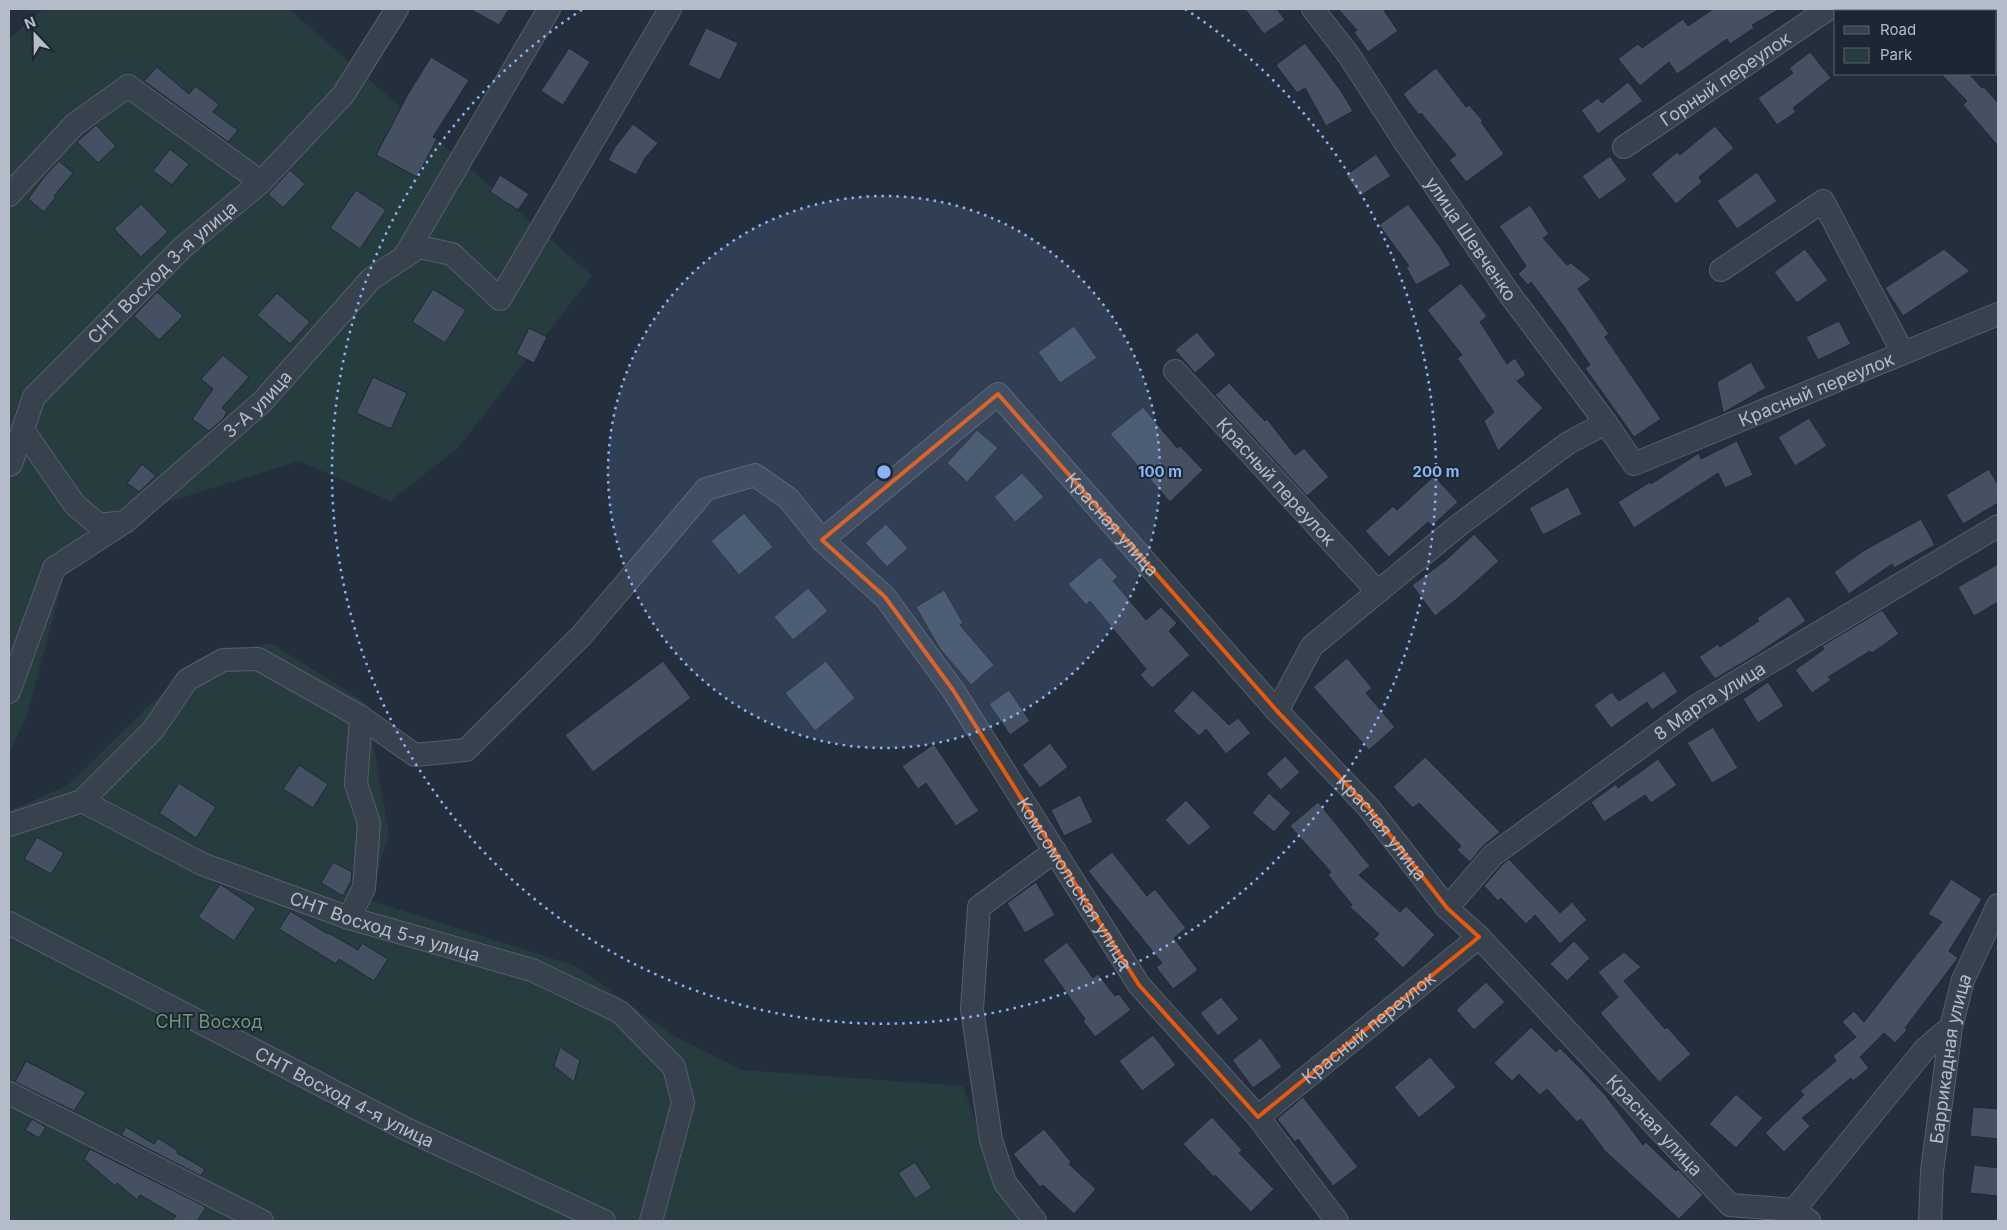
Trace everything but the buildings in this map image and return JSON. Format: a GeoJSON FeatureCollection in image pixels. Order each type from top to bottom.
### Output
{"type":"FeatureCollection","features":[{"type":"Feature","properties":{"kind":"street","name":"СНТ Восход 3-я улица"},"geometry":{"type":"LineString","coordinates":[[9,466],[34,397],[182,248],[261,182],[343,95],[398,9]]}},
{"type":"Feature","properties":{"kind":"street"},"geometry":{"type":"LineString","coordinates":[[404,257],[549,9]]}},
{"type":"Feature","properties":{"kind":"street","name":"3-А улица"},"geometry":{"type":"LineString","coordinates":[[9,692],[54,568],[125,522],[262,402],[371,279],[419,248],[452,254],[500,300],[670,9]]}},
{"type":"Feature","properties":{"kind":"street","name":"улица Шевченко"},"geometry":{"type":"LineString","coordinates":[[1313,9],[1348,54],[1405,142],[1508,292],[1606,423],[1634,464]]}},
{"type":"Feature","properties":{"kind":"street","name":"Горный переулок"},"geometry":{"type":"LineString","coordinates":[[1624,148],[1828,9]]}},
{"type":"Feature","properties":{"kind":"street"},"geometry":{"type":"LineString","coordinates":[[9,196],[75,124],[128,86],[261,182]]}},
{"type":"Feature","properties":{"kind":"street"},"geometry":{"type":"LineString","coordinates":[[1722,270],[1823,201],[1903,353]]}},
{"type":"Feature","properties":{"kind":"street","name":"Красный переулок"},"geometry":{"type":"LineString","coordinates":[[1634,464],[1998,314]]}},
{"type":"Feature","properties":{"kind":"street","name":"Красный переулок"},"geometry":{"type":"LineString","coordinates":[[1175,371],[1378,592]]}},
{"type":"Feature","properties":{"kind":"street","name":"Красная улица"},"geometry":{"type":"LineString","coordinates":[[822,540],[998,394],[1277,711],[1369,808],[1447,908],[1479,937],[1730,1205],[1801,1216],[1925,1050],[1951,1027]]}},
{"type":"Feature","properties":{"kind":"street"},"geometry":{"type":"LineString","coordinates":[[1277,711],[1312,646],[1459,525],[1568,443],[1606,423]]}},
{"type":"Feature","properties":{"kind":"street"},"geometry":{"type":"LineString","coordinates":[[23,430],[75,504],[99,525],[125,522]]}},
{"type":"Feature","properties":{"kind":"street","name":"Комсомольская улица"},"geometry":{"type":"LineString","coordinates":[[361,717],[416,755],[466,750],[581,636],[706,489],[755,475],[788,498],[822,540],[884,597],[953,690],[1139,985],[1258,1117],[1336,1221]]}},
{"type":"Feature","properties":{"kind":"street","name":"8 Марта улица"},"geometry":{"type":"LineString","coordinates":[[1447,908],[1494,855],[1698,704],[1998,526]]}},
{"type":"Feature","properties":{"kind":"street"},"geometry":{"type":"LineString","coordinates":[[9,825],[82,801],[153,730],[187,680],[223,660],[258,659],[361,717],[356,784],[369,823],[364,888],[349,918]]}},
{"type":"Feature","properties":{"kind":"street","name":"СНТ Восход 5-я улица"},"geometry":{"type":"LineString","coordinates":[[82,801],[202,864],[349,918],[532,970],[620,1012],[674,1068],[683,1103],[651,1221]]}},
{"type":"Feature","properties":{"kind":"street"},"geometry":{"type":"LineString","coordinates":[[1035,1221],[1005,1183],[990,1140],[972,1009],[979,906],[1055,851]]}},
{"type":"Feature","properties":{"kind":"street","name":"Баррикадная улица"},"geometry":{"type":"LineString","coordinates":[[1930,1221],[1932,1171],[1951,1027],[1963,980],[1997,909]]}},
{"type":"Feature","properties":{"kind":"street","name":"СНТ Восход 4-я улица"},"geometry":{"type":"LineString","coordinates":[[9,923],[406,1129],[604,1221]]}},
{"type":"Feature","properties":{"kind":"street","name":"Красный переулок"},"geometry":{"type":"LineString","coordinates":[[1258,1117],[1479,937]]}},
{"type":"Feature","properties":{"kind":"street"},"geometry":{"type":"LineString","coordinates":[[9,1093],[262,1221]]}},
{"type":"Feature","properties":{"kind":"highlighted area"},"geometry":{"type":"Polygon","coordinates":[[[998,394],[1277,711],[1369,808],[1447,908],[1479,937],[1258,1117],[1139,985],[953,690],[885,597],[822,540],[998,394]]]}},
{"type":"Feature","properties":{"kind":"green space"},"geometry":{"type":"Polygon","coordinates":[[[43,9],[289,9],[592,276],[458,448],[390,501],[299,461],[168,502],[65,572],[27,716],[9,752],[9,39],[43,9]]]}},
{"type":"Feature","properties":{"kind":"green space","name":"СНТ Восход"},"geometry":{"type":"Polygon","coordinates":[[[271,643],[366,703],[389,834],[369,900],[576,966],[672,1035],[742,1070],[963,1086],[999,1189],[1024,1221],[9,1221],[9,811],[67,786],[198,658],[271,643]]]}}]}
